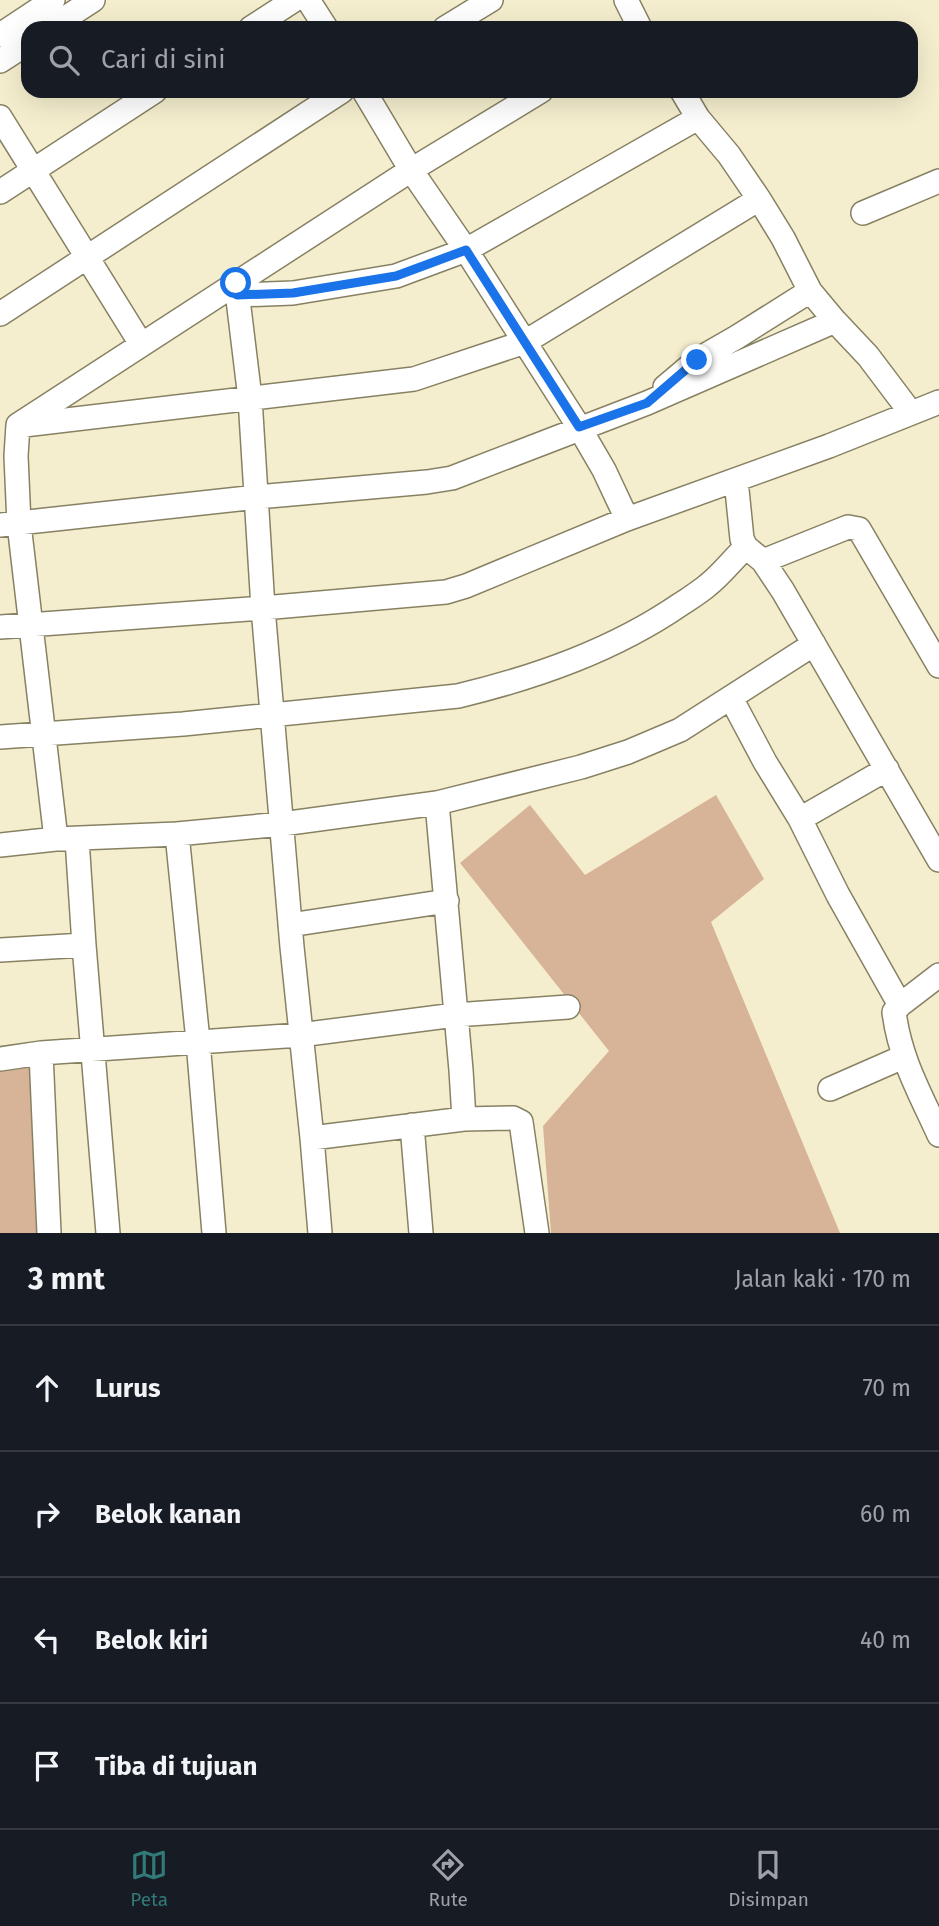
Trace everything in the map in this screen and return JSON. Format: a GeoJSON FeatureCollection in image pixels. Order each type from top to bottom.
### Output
{"type":"FeatureCollection","features":[{"type":"Feature","properties":{"kind":"street"},"geometry":{"type":"LineString","coordinates":[[21,21],[53,0]]}},
{"type":"Feature","properties":{"kind":"street"},"geometry":{"type":"LineString","coordinates":[[61,21],[93,0]]}},
{"type":"Feature","properties":{"kind":"street"},"geometry":{"type":"LineString","coordinates":[[262,21],[295,0]]}},
{"type":"Feature","properties":{"kind":"street"},"geometry":{"type":"LineString","coordinates":[[309,0],[322,21]]}},
{"type":"Feature","properties":{"kind":"street"},"geometry":{"type":"LineString","coordinates":[[456,21],[491,0]]}},
{"type":"Feature","properties":{"kind":"street"},"geometry":{"type":"LineString","coordinates":[[626,0],[636,21]]}},
{"type":"Feature","properties":{"kind":"street"},"geometry":{"type":"LineString","coordinates":[[0,35],[21,21]]}},
{"type":"Feature","properties":{"kind":"street"},"geometry":{"type":"LineString","coordinates":[[0,61],[21,48]]}},
{"type":"Feature","properties":{"kind":"street"},"geometry":{"type":"LineString","coordinates":[[0,191],[144,98]]}},
{"type":"Feature","properties":{"kind":"street"},"geometry":{"type":"LineString","coordinates":[[0,314],[331,98]]}},
{"type":"Feature","properties":{"kind":"street"},"geometry":{"type":"LineString","coordinates":[[368,98],[411,170],[466,250],[579,427],[604,470],[627,519]]}},
{"type":"Feature","properties":{"kind":"street"},"geometry":{"type":"LineString","coordinates":[[18,425],[141,344],[237,289],[411,170],[529,98]]}},
{"type":"Feature","properties":{"kind":"street"},"geometry":{"type":"LineString","coordinates":[[0,627],[446,592],[627,519],[924,408],[868,356],[810,291],[760,199],[729,155],[698,118],[686,98]]}},
{"type":"Feature","properties":{"kind":"street"},"geometry":{"type":"LineString","coordinates":[[0,117],[141,344]]}},
{"type":"Feature","properties":{"kind":"street"},"geometry":{"type":"LineString","coordinates":[[237,289],[293,293],[396,276],[466,250],[698,118]]}},
{"type":"Feature","properties":{"kind":"street"},"geometry":{"type":"LineString","coordinates":[[863,213],[939,181]]}},
{"type":"Feature","properties":{"kind":"street"},"geometry":{"type":"LineString","coordinates":[[18,425],[414,379],[525,342],[760,199]]}},
{"type":"Feature","properties":{"kind":"street"},"geometry":{"type":"LineString","coordinates":[[237,289],[250,398],[263,608],[320,1233]]}},
{"type":"Feature","properties":{"kind":"street"},"geometry":{"type":"LineString","coordinates":[[647,403],[697,360],[810,291]]}},
{"type":"Feature","properties":{"kind":"street"},"geometry":{"type":"LineString","coordinates":[[9,524],[452,478],[647,403],[835,321]]}},
{"type":"Feature","properties":{"kind":"street"},"geometry":{"type":"LineString","coordinates":[[728,342],[729,367]]}},
{"type":"Feature","properties":{"kind":"street"},"geometry":{"type":"LineString","coordinates":[[18,425],[9,524],[29,625],[42,733],[67,839],[83,945],[108,1233]]}},
{"type":"Feature","properties":{"kind":"street"},"geometry":{"type":"LineString","coordinates":[[736,480],[743,539],[814,644],[939,860]]}},
{"type":"Feature","properties":{"kind":"street"},"geometry":{"type":"LineString","coordinates":[[0,737],[183,724],[458,696],[549,670],[605,648],[659,619],[754,554],[848,527],[859,529],[939,666]]}},
{"type":"Feature","properties":{"kind":"street"},"geometry":{"type":"LineString","coordinates":[[0,845],[177,834],[282,824],[437,803],[582,767],[680,730],[814,644]]}},
{"type":"Feature","properties":{"kind":"street"},"geometry":{"type":"LineString","coordinates":[[731,698],[900,1005]]}},
{"type":"Feature","properties":{"kind":"street"},"geometry":{"type":"LineString","coordinates":[[800,819],[887,769]]}},
{"type":"Feature","properties":{"kind":"street"},"geometry":{"type":"LineString","coordinates":[[437,803],[464,1119]]}},
{"type":"Feature","properties":{"kind":"street"},"geometry":{"type":"LineString","coordinates":[[177,834],[214,1233]]}},
{"type":"Feature","properties":{"kind":"street"},"geometry":{"type":"LineString","coordinates":[[290,925],[447,901]]}},
{"type":"Feature","properties":{"kind":"street"},"geometry":{"type":"LineString","coordinates":[[0,950],[83,945]]}},
{"type":"Feature","properties":{"kind":"street"},"geometry":{"type":"LineString","coordinates":[[939,975],[894,1012],[903,1057],[939,1135]]}},
{"type":"Feature","properties":{"kind":"street"},"geometry":{"type":"LineString","coordinates":[[0,1059],[41,1053],[300,1035],[455,1015],[569,1007]]}},
{"type":"Feature","properties":{"kind":"street"},"geometry":{"type":"LineString","coordinates":[[41,1053],[50,1233]]}},
{"type":"Feature","properties":{"kind":"street"},"geometry":{"type":"LineString","coordinates":[[830,1089],[903,1057]]}},
{"type":"Feature","properties":{"kind":"street"},"geometry":{"type":"LineString","coordinates":[[312,1138],[464,1119],[513,1118],[521,1122],[537,1233]]}},
{"type":"Feature","properties":{"kind":"street"},"geometry":{"type":"LineString","coordinates":[[412,1125],[421,1233]]}},
{"type":"Feature","properties":{"kind":"shaded area"},"geometry":{"type":"Polygon","coordinates":[[[716,795],[764,879],[711,922],[840,1233],[551,1233],[543,1126],[609,1051],[460,863],[530,805],[585,875],[716,795]]]}},
{"type":"Feature","properties":{"kind":"shaded area"},"geometry":{"type":"Polygon","coordinates":[[[35,1064],[39,1233],[0,1233],[0,1067],[35,1064]]]}},
{"type":"Feature","properties":{"kind":"route"},"geometry":{"type":"LineString","coordinates":[[236,283],[237,295],[293,293],[396,276],[466,250],[579,427],[647,403],[697,360]]}}]}
